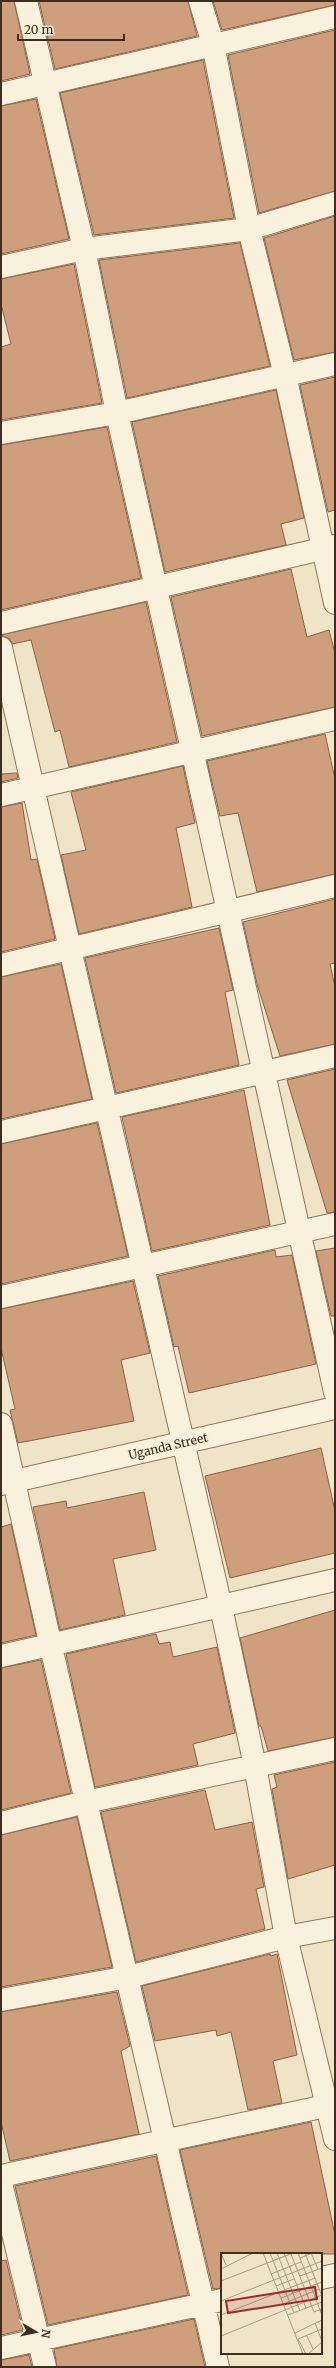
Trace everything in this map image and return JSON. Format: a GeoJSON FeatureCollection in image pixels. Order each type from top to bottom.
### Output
{"type":"FeatureCollection","features":[{"type":"Feature","properties":{"kind":"street"},"geometry":{"type":"LineString","coordinates":[[26,1],[44,84],[84,249],[117,413],[335,1392]]}},
{"type":"Feature","properties":{"kind":"street"},"geometry":{"type":"LineString","coordinates":[[200,1],[213,44],[249,229],[329,547],[335,603]]}},
{"type":"Feature","properties":{"kind":"street"},"geometry":{"type":"LineString","coordinates":[[1,94],[335,17]]}},
{"type":"Feature","properties":{"kind":"street"},"geometry":{"type":"LineString","coordinates":[[1,267],[84,249],[249,229],[335,203]]}},
{"type":"Feature","properties":{"kind":"street"},"geometry":{"type":"LineString","coordinates":[[1,433],[117,413],[335,364]]}},
{"type":"Feature","properties":{"kind":"street"},"geometry":{"type":"LineString","coordinates":[[1,623],[329,547]]}},
{"type":"Feature","properties":{"kind":"street"},"geometry":{"type":"LineString","coordinates":[[1,648],[221,1607],[255,1766],[286,1938],[331,2105],[335,2140]]}},
{"type":"Feature","properties":{"kind":"street"},"geometry":{"type":"LineString","coordinates":[[1,795],[335,719]]}},
{"type":"Feature","properties":{"kind":"street"},"geometry":{"type":"LineString","coordinates":[[1,965],[335,886]]}},
{"type":"Feature","properties":{"kind":"street"},"geometry":{"type":"LineString","coordinates":[[1,1132],[335,1056]]}},
{"type":"Feature","properties":{"kind":"street"},"geometry":{"type":"LineString","coordinates":[[1,1297],[335,1224]]}},
{"type":"Feature","properties":{"kind":"street","name":"Uganda Street"},"geometry":{"type":"LineString","coordinates":[[7,1482],[335,1408]]}},
{"type":"Feature","properties":{"kind":"street"},"geometry":{"type":"LineString","coordinates":[[1,1424],[7,1482],[51,1645],[86,1802],[128,1976],[164,2140],[212,2302],[218,2367]]}},
{"type":"Feature","properties":{"kind":"street"},"geometry":{"type":"LineString","coordinates":[[1,1656],[335,1580]]}},
{"type":"Feature","properties":{"kind":"street"},"geometry":{"type":"LineString","coordinates":[[1,1823],[86,1802],[335,1749]]}},
{"type":"Feature","properties":{"kind":"street"},"geometry":{"type":"LineString","coordinates":[[1,2000],[128,1976],[286,1938],[335,1928]]}},
{"type":"Feature","properties":{"kind":"street"},"geometry":{"type":"LineString","coordinates":[[1,2176],[331,2105]]}},
{"type":"Feature","properties":{"kind":"street"},"geometry":{"type":"LineString","coordinates":[[1,2183],[39,2340],[44,2367]]}},
{"type":"Feature","properties":{"kind":"street"},"geometry":{"type":"LineString","coordinates":[[322,2278],[335,2275]]}},
{"type":"Feature","properties":{"kind":"street"},"geometry":{"type":"LineString","coordinates":[[1,2348],[212,2302]]}},
{"type":"Feature","properties":{"kind":"building"},"geometry":{"type":"Polygon","coordinates":[[[1,1],[14,1],[30,74],[1,81],[1,1]]]}},
{"type":"Feature","properties":{"kind":"building"},"geometry":{"type":"Polygon","coordinates":[[[39,1],[188,1],[197,36],[55,69],[39,1]]]}},
{"type":"Feature","properties":{"kind":"building"},"geometry":{"type":"Polygon","coordinates":[[[213,1],[335,1],[335,5],[222,30],[213,1]]]}},
{"type":"Feature","properties":{"kind":"building"},"geometry":{"type":"Polygon","coordinates":[[[335,30],[335,191],[259,213],[228,55],[335,30]]]}},
{"type":"Feature","properties":{"kind":"building"},"geometry":{"type":"Polygon","coordinates":[[[203,60],[234,218],[94,235],[60,93],[203,60]]]}},
{"type":"Feature","properties":{"kind":"building"},"geometry":{"type":"Polygon","coordinates":[[[36,99],[69,239],[1,254],[1,106],[36,99]]]}},
{"type":"Feature","properties":{"kind":"building"},"geometry":{"type":"Polygon","coordinates":[[[335,216],[335,352],[294,360],[264,238],[335,216]]]}},
{"type":"Feature","properties":{"kind":"building"},"geometry":{"type":"Polygon","coordinates":[[[240,243],[270,366],[127,398],[99,260],[240,243]]]}},
{"type":"Feature","properties":{"kind":"building"},"geometry":{"type":"Polygon","coordinates":[[[74,264],[102,403],[1,420],[1,347],[11,344],[1,304],[1,279],[74,264]]]}},
{"type":"Feature","properties":{"kind":"building"},"geometry":{"type":"Polygon","coordinates":[[[335,377],[335,510],[328,512],[300,385],[335,377]]]}},
{"type":"Feature","properties":{"kind":"building"},"geometry":{"type":"Polygon","coordinates":[[[276,390],[304,518],[281,524],[286,545],[165,572],[132,422],[276,390]]]}},
{"type":"Feature","properties":{"kind":"building"},"geometry":{"type":"Polygon","coordinates":[[[107,427],[141,578],[1,610],[1,445],[107,427]]]}},
{"type":"Feature","properties":{"kind":"building"},"geometry":{"type":"Polygon","coordinates":[[[291,569],[307,637],[329,630],[335,653],[335,707],[202,736],[171,597],[291,569]]]}},
{"type":"Feature","properties":{"kind":"building"},"geometry":{"type":"Polygon","coordinates":[[[146,602],[177,742],[69,767],[60,730],[55,732],[31,640],[12,644],[10,639],[1,635],[146,602]]]}},
{"type":"Feature","properties":{"kind":"building"},"geometry":{"type":"Polygon","coordinates":[[[325,734],[335,779],[335,874],[257,892],[238,813],[220,816],[207,761],[325,734]]]}},
{"type":"Feature","properties":{"kind":"building"},"geometry":{"type":"Polygon","coordinates":[[[183,766],[195,823],[176,828],[192,907],[79,934],[61,855],[86,850],[71,792],[183,766]]]}},
{"type":"Feature","properties":{"kind":"building"},"geometry":{"type":"Polygon","coordinates":[[[17,773],[18,778],[1,782],[1,774],[17,773]]]}},
{"type":"Feature","properties":{"kind":"building"},"geometry":{"type":"Polygon","coordinates":[[[22,803],[31,860],[37,859],[55,939],[1,952],[1,807],[22,803]]]}},
{"type":"Feature","properties":{"kind":"building"},"geometry":{"type":"Polygon","coordinates":[[[335,899],[335,963],[330,964],[335,987],[335,1044],[280,1056],[257,984],[243,922],[335,899]]]}},
{"type":"Feature","properties":{"kind":"building"},"geometry":{"type":"Polygon","coordinates":[[[219,928],[233,990],[225,992],[239,1065],[116,1093],[85,958],[219,928]]]}},
{"type":"Feature","properties":{"kind":"building"},"geometry":{"type":"Polygon","coordinates":[[[61,964],[92,1099],[1,1119],[1,977],[61,964]]]}},
{"type":"Feature","properties":{"kind":"building"},"geometry":{"type":"Polygon","coordinates":[[[335,1069],[335,1212],[327,1213],[287,1080],[335,1069]]]}},
{"type":"Feature","properties":{"kind":"building"},"geometry":{"type":"Polygon","coordinates":[[[244,1090],[270,1225],[152,1251],[122,1117],[244,1090]]]}},
{"type":"Feature","properties":{"kind":"building"},"geometry":{"type":"Polygon","coordinates":[[[97,1123],[128,1256],[1,1284],[1,1144],[97,1123]]]}},
{"type":"Feature","properties":{"kind":"building"},"geometry":{"type":"Polygon","coordinates":[[[335,1248],[335,1316],[331,1316],[316,1251],[335,1248]]]}},
{"type":"Feature","properties":{"kind":"building"},"geometry":{"type":"Polygon","coordinates":[[[275,1250],[276,1257],[292,1255],[316,1364],[189,1393],[178,1346],[174,1347],[158,1276],[275,1250]]]}},
{"type":"Feature","properties":{"kind":"building"},"geometry":{"type":"Polygon","coordinates":[[[133,1281],[150,1353],[121,1360],[134,1421],[18,1443],[10,1410],[15,1409],[1,1348],[1,1309],[133,1281]]]}},
{"type":"Feature","properties":{"kind":"building"},"geometry":{"type":"Polygon","coordinates":[[[321,1448],[335,1511],[335,1553],[230,1578],[205,1476],[321,1448]]]}},
{"type":"Feature","properties":{"kind":"building"},"geometry":{"type":"Polygon","coordinates":[[[144,1492],[156,1550],[113,1559],[125,1615],[60,1630],[33,1507],[66,1501],[67,1508],[144,1492]]]}},
{"type":"Feature","properties":{"kind":"building"},"geometry":{"type":"Polygon","coordinates":[[[11,1524],[36,1635],[1,1643],[1,1527],[11,1524]]]}},
{"type":"Feature","properties":{"kind":"building"},"geometry":{"type":"Polygon","coordinates":[[[335,1610],[335,1737],[268,1751],[261,1726],[259,1726],[240,1638],[335,1610]]]}},
{"type":"Feature","properties":{"kind":"building"},"geometry":{"type":"Polygon","coordinates":[[[156,1634],[159,1644],[170,1642],[173,1657],[217,1647],[235,1733],[193,1744],[198,1765],[95,1787],[66,1654],[156,1634]]]}},
{"type":"Feature","properties":{"kind":"building"},"geometry":{"type":"Polygon","coordinates":[[[41,1660],[71,1793],[1,1810],[1,1668],[41,1660]]]}},
{"type":"Feature","properties":{"kind":"building"},"geometry":{"type":"Polygon","coordinates":[[[335,1762],[335,1865],[288,1879],[272,1789],[277,1787],[274,1775],[335,1762]]]}},
{"type":"Feature","properties":{"kind":"building"},"geometry":{"type":"Polygon","coordinates":[[[205,1790],[215,1830],[252,1822],[264,1887],[256,1889],[265,1929],[136,1962],[101,1812],[205,1790]]]}},
{"type":"Feature","properties":{"kind":"building"},"geometry":{"type":"Polygon","coordinates":[[[77,1817],[112,1967],[1,1987],[1,1835],[77,1817]]]}},
{"type":"Feature","properties":{"kind":"building"},"geometry":{"type":"Polygon","coordinates":[[[270,1954],[271,1956],[277,1954],[297,2055],[273,2061],[282,2103],[248,2110],[231,2032],[217,2036],[216,2030],[155,2041],[142,1986],[270,1954]]]}},
{"type":"Feature","properties":{"kind":"building"},"geometry":{"type":"Polygon","coordinates":[[[117,1992],[130,2046],[121,2051],[139,2134],[10,2161],[1,2122],[1,2012],[117,1992]]]}},
{"type":"Feature","properties":{"kind":"building"},"geometry":{"type":"Polygon","coordinates":[[[311,2122],[335,2235],[335,2254],[221,2253],[221,2288],[213,2289],[180,2150],[311,2122]]]}},
{"type":"Feature","properties":{"kind":"building"},"geometry":{"type":"Polygon","coordinates":[[[156,2156],[188,2295],[48,2325],[15,2186],[156,2156]]]}},
{"type":"Feature","properties":{"kind":"building"},"geometry":{"type":"Polygon","coordinates":[[[6,2260],[23,2330],[1,2335],[1,2261],[6,2260]]]}},
{"type":"Feature","properties":{"kind":"building"},"geometry":{"type":"Polygon","coordinates":[[[194,2319],[205,2367],[57,2367],[54,2349],[194,2319]]]}},
{"type":"Feature","properties":{"kind":"building"},"geometry":{"type":"Polygon","coordinates":[[[29,2355],[32,2367],[1,2367],[1,2360],[29,2355]]]}}]}
